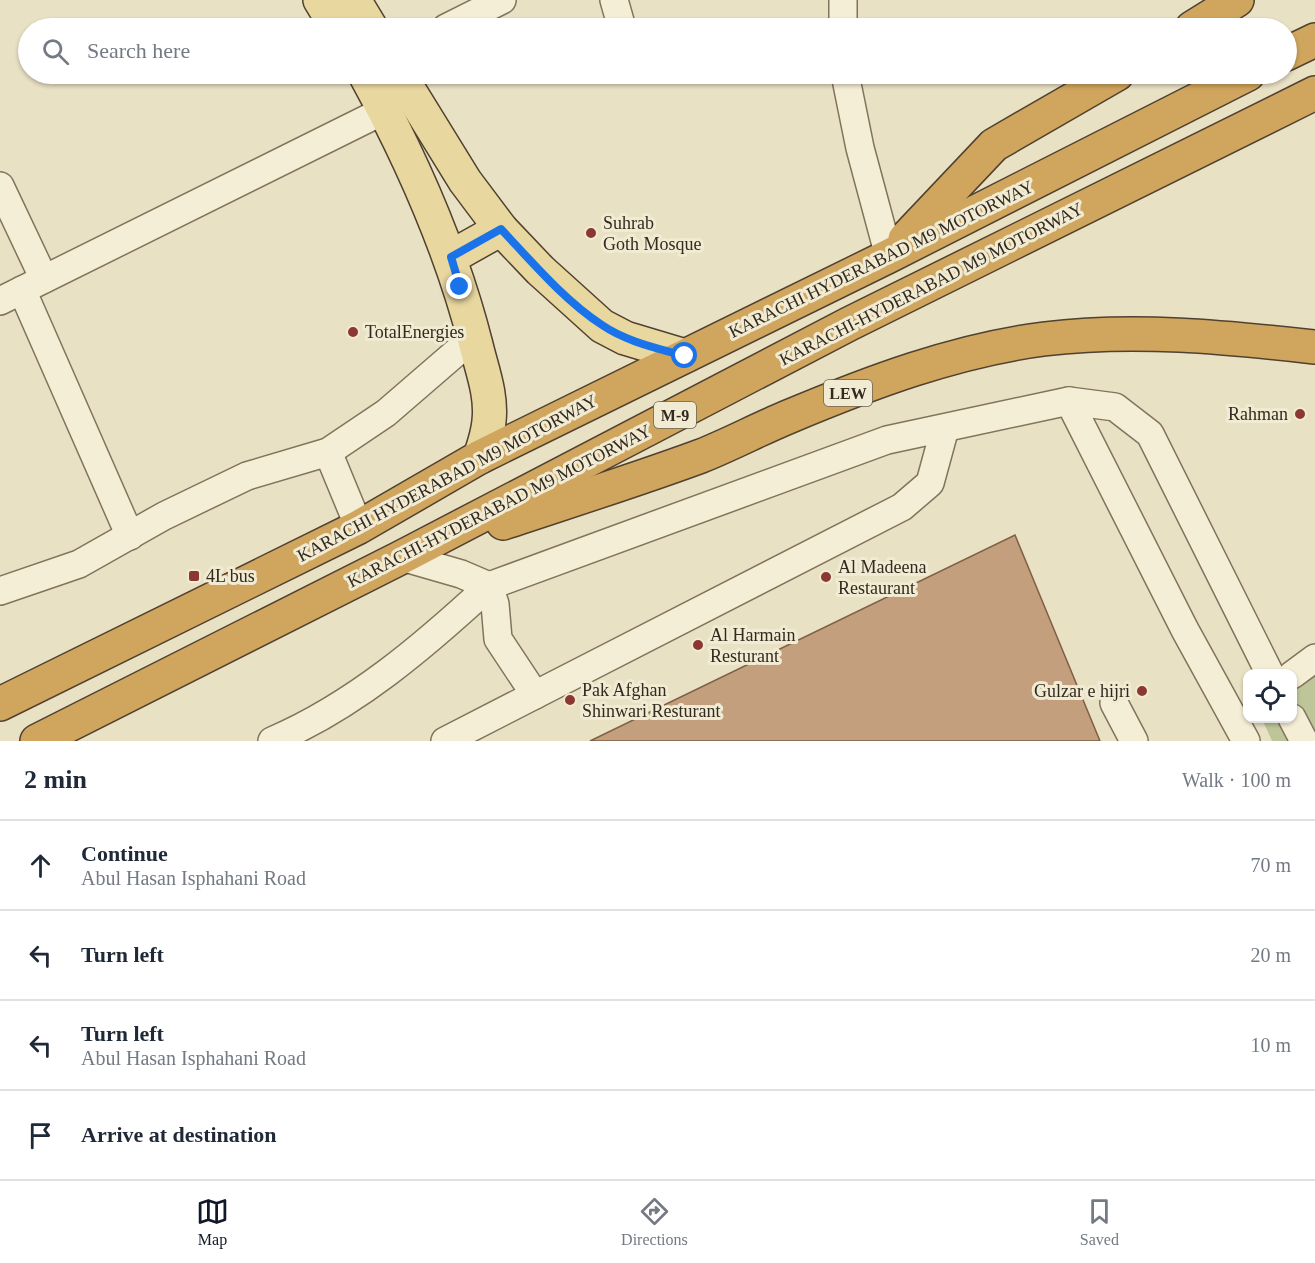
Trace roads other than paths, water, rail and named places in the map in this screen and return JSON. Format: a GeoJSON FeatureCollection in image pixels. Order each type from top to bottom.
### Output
{"type":"FeatureCollection","features":[{"type":"Feature","properties":{"kind":"highway"},"geometry":{"type":"LineString","coordinates":[[1208,18],[1237,0]]}},
{"type":"Feature","properties":{"kind":"highway"},"geometry":{"type":"LineString","coordinates":[[1297,49],[1315,40]]}},
{"type":"Feature","properties":{"kind":"highway"},"geometry":{"type":"LineString","coordinates":[[889,256],[993,146],[1100,84]]}},
{"type":"Feature","properties":{"kind":"highway","name":"KARACHI HYDERABAD M9 MOTORWAY"},"geometry":{"type":"LineString","coordinates":[[0,704],[359,527],[480,457],[889,256],[1228,84]]}},
{"type":"Feature","properties":{"kind":"highway","name":"KARACHI-HYDERABAD M9 MOTORWAY"},"geometry":{"type":"LineString","coordinates":[[37,741],[402,557],[849,324],[1315,93]]}},
{"type":"Feature","properties":{"kind":"highway","name":"LEW"},"geometry":{"type":"LineString","coordinates":[[402,557],[702,455],[786,417],[881,380],[972,354],[1042,339],[1110,334],[1200,334],[1315,347]]}},
{"type":"Feature","properties":{"kind":"main road"},"geometry":{"type":"LineString","coordinates":[[320,0],[331,18]]}},
{"type":"Feature","properties":{"kind":"main road"},"geometry":{"type":"LineString","coordinates":[[354,0],[365,18]]}},
{"type":"Feature","properties":{"kind":"main road"},"geometry":{"type":"LineString","coordinates":[[371,84],[385,110],[451,257],[474,337],[489,401],[489,422],[480,457]]}},
{"type":"Feature","properties":{"kind":"main road"},"geometry":{"type":"LineString","coordinates":[[405,84],[465,182],[501,229],[578,306],[602,326],[625,338],[685,356]]}},
{"type":"Feature","properties":{"kind":"main road"},"geometry":{"type":"LineString","coordinates":[[451,257],[501,229]]}},
{"type":"Feature","properties":{"kind":"street"},"geometry":{"type":"LineString","coordinates":[[466,18],[502,0]]}},
{"type":"Feature","properties":{"kind":"street"},"geometry":{"type":"LineString","coordinates":[[614,0],[619,18]]}},
{"type":"Feature","properties":{"kind":"street"},"geometry":{"type":"LineString","coordinates":[[843,0],[843,18]]}},
{"type":"Feature","properties":{"kind":"street"},"geometry":{"type":"LineString","coordinates":[[847,84],[860,148],[889,256]]}},
{"type":"Feature","properties":{"kind":"street"},"geometry":{"type":"LineString","coordinates":[[22,290],[385,110]]}},
{"type":"Feature","properties":{"kind":"street"},"geometry":{"type":"LineString","coordinates":[[0,186],[22,290],[130,536]]}},
{"type":"Feature","properties":{"kind":"street"},"geometry":{"type":"LineString","coordinates":[[0,591],[80,564],[247,476],[328,452],[386,413],[416,384],[474,337]]}},
{"type":"Feature","properties":{"kind":"street"},"geometry":{"type":"LineString","coordinates":[[1069,401],[1185,630],[1246,741]]}},
{"type":"Feature","properties":{"kind":"street"},"geometry":{"type":"LineString","coordinates":[[272,741],[353,696],[416,652],[489,586],[887,440],[1069,401],[1115,408],[1150,434],[1268,669]]}},
{"type":"Feature","properties":{"kind":"street"},"geometry":{"type":"LineString","coordinates":[[445,741],[902,507],[930,483],[945,428]]}},
{"type":"Feature","properties":{"kind":"street"},"geometry":{"type":"LineString","coordinates":[[328,452],[359,527]]}},
{"type":"Feature","properties":{"kind":"street"},"geometry":{"type":"LineString","coordinates":[[402,557],[460,574],[489,586],[495,604],[498,639],[535,695]]}},
{"type":"Feature","properties":{"kind":"street"},"geometry":{"type":"LineString","coordinates":[[1297,672],[1315,658]]}},
{"type":"Feature","properties":{"kind":"street"},"geometry":{"type":"LineString","coordinates":[[1114,703],[1134,741]]}},
{"type":"Feature","properties":{"kind":"street"},"geometry":{"type":"LineString","coordinates":[[1295,723],[1304,741]]}},
{"type":"Feature","properties":{"kind":"place","name":"Suhrab Goth Mosque"},"geometry":{"type":"Point","coordinates":[591,233]}},
{"type":"Feature","properties":{"kind":"place","name":"TotalEnergies"},"geometry":{"type":"Point","coordinates":[353,332]}},
{"type":"Feature","properties":{"kind":"place","name":"Rahman"},"geometry":{"type":"Point","coordinates":[1300,414]}},
{"type":"Feature","properties":{"kind":"place","name":"4L bus"},"geometry":{"type":"Point","coordinates":[194,576]}},
{"type":"Feature","properties":{"kind":"place","name":"Al Madeena Restaurant"},"geometry":{"type":"Point","coordinates":[826,577]}},
{"type":"Feature","properties":{"kind":"place","name":"Al Harmain Resturant"},"geometry":{"type":"Point","coordinates":[698,645]}},
{"type":"Feature","properties":{"kind":"place","name":"Gulzar e hijri"},"geometry":{"type":"Point","coordinates":[1142,691]}},
{"type":"Feature","properties":{"kind":"place","name":"Pak Afghan Shinwari Resturant"},"geometry":{"type":"Point","coordinates":[570,700]}}]}
